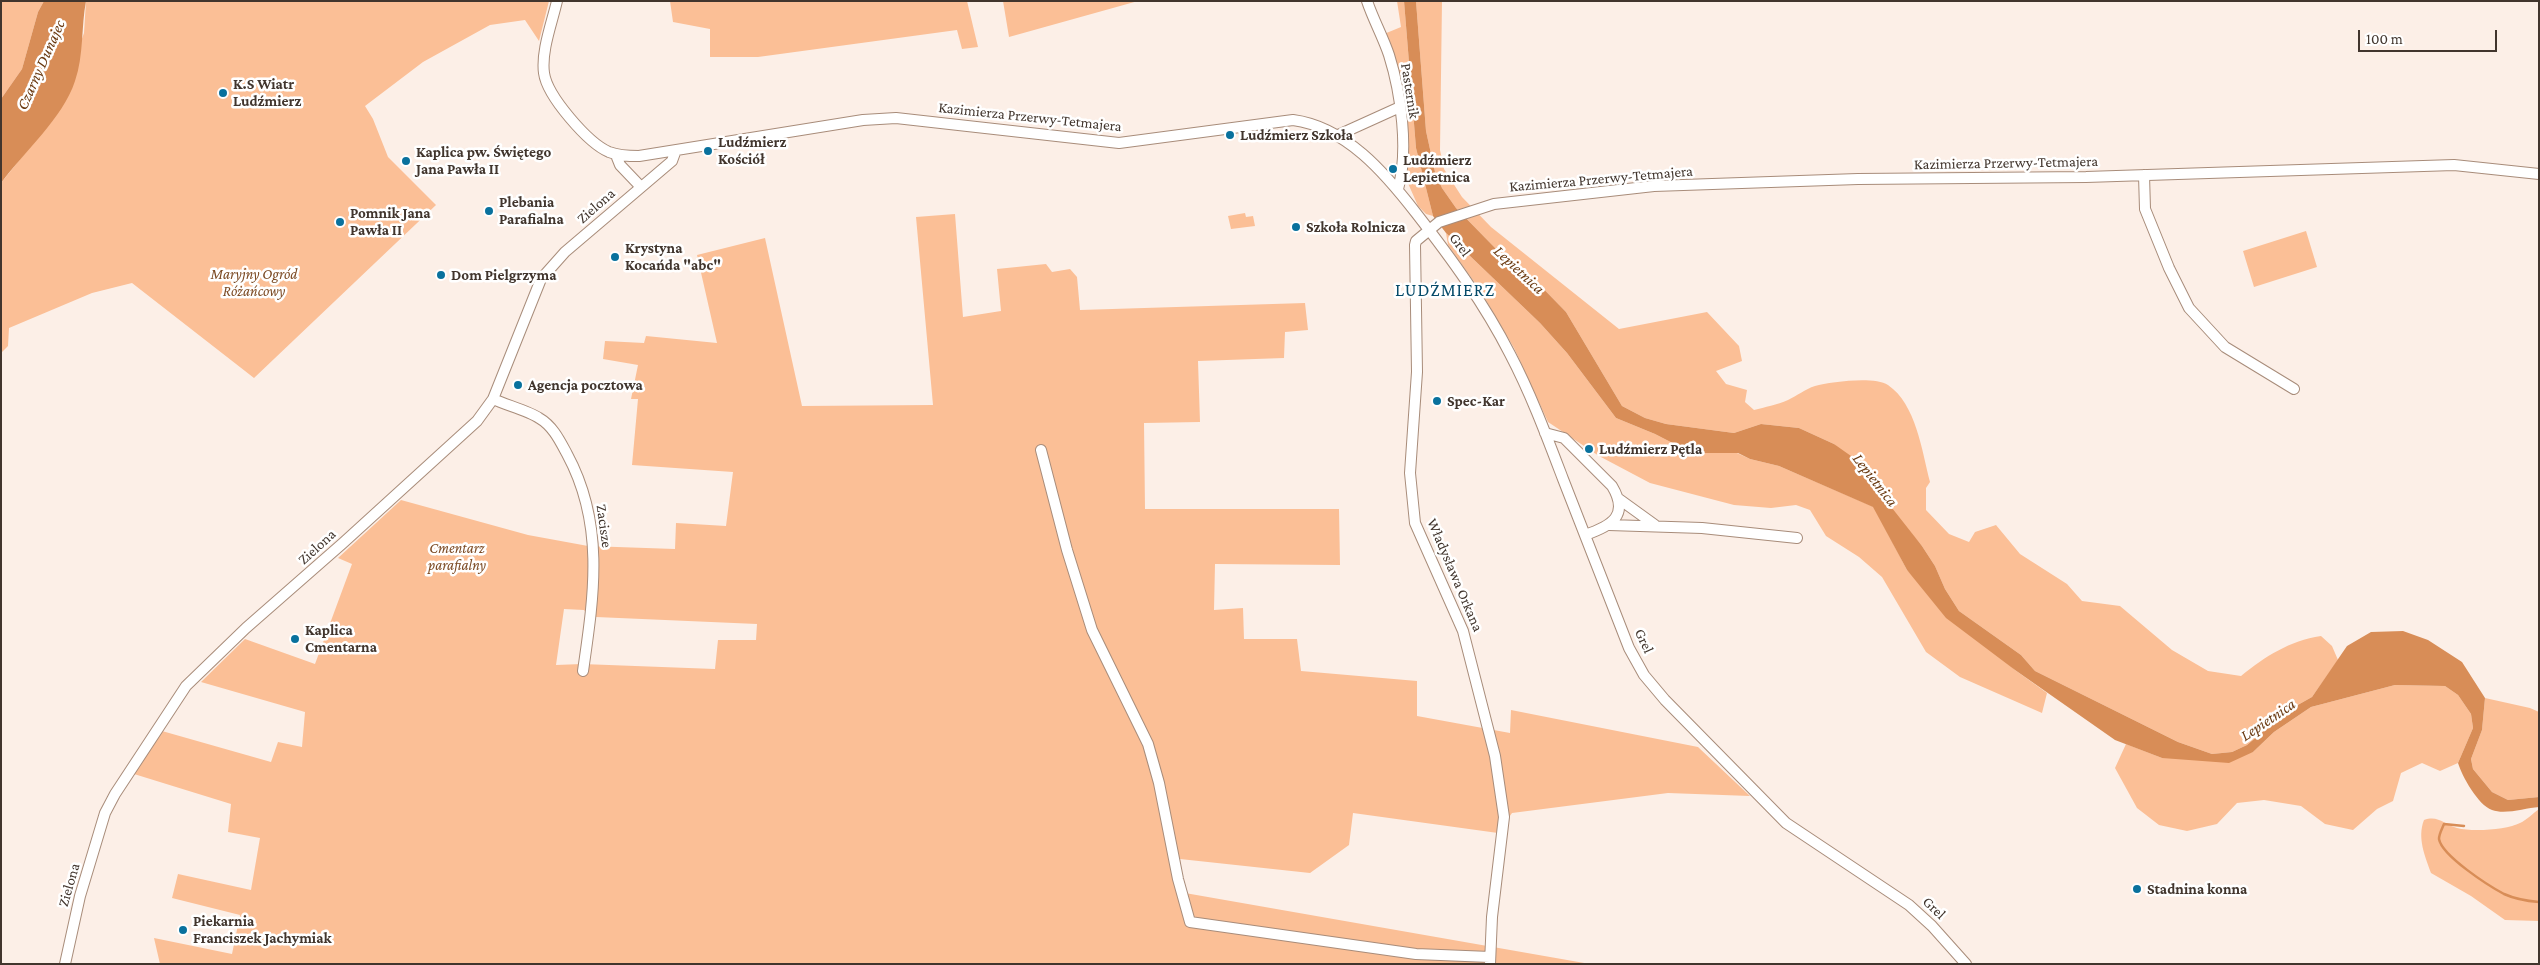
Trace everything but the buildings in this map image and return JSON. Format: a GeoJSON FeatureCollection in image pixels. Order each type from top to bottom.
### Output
{"type":"FeatureCollection","features":[{"type":"Feature","properties":{"kind":"street"},"geometry":{"type":"LineString","coordinates":[[557,1],[544,62],[546,79],[559,102],[589,138],[598,146],[616,155]]}},
{"type":"Feature","properties":{"kind":"street","name":"Pasternik"},"geometry":{"type":"LineString","coordinates":[[1367,1],[1389,55],[1400,107],[1403,170],[1398,189]]}},
{"type":"Feature","properties":{"kind":"street"},"geometry":{"type":"LineString","coordinates":[[1336,136],[1400,107]]}},
{"type":"Feature","properties":{"kind":"street","name":"Kazimierza Przerwy-Tetmajera"},"geometry":{"type":"LineString","coordinates":[[616,155],[639,156],[862,120],[888,118],[909,118],[1119,142],[1288,120],[1309,123],[1336,136],[1376,165],[1432,227],[1476,209],[1494,204],[1654,186],[1858,179],[2144,175],[2454,165],[2539,174]]}},
{"type":"Feature","properties":{"kind":"street","name":"Zielona"},"geometry":{"type":"LineString","coordinates":[[65,964],[80,896],[106,813],[115,794],[186,686],[246,628],[446,451],[477,421],[493,399],[541,279],[565,252],[672,160],[676,150]]}},
{"type":"Feature","properties":{"kind":"street","name":"Zielona"},"geometry":{"type":"LineString","coordinates":[[616,155],[620,165],[641,187]]}},
{"type":"Feature","properties":{"kind":"street"},"geometry":{"type":"LineString","coordinates":[[2144,175],[2145,209],[2169,268],[2189,308],[2225,348],[2294,389]]}},
{"type":"Feature","properties":{"kind":"street","name":"Grel"},"geometry":{"type":"LineString","coordinates":[[1432,227],[1490,318],[1525,384],[1629,648],[1644,675],[1665,700],[1786,824],[1909,905],[1932,926],[1966,964]]}},
{"type":"Feature","properties":{"kind":"street","name":"Władysława Orkana"},"geometry":{"type":"LineString","coordinates":[[1432,227],[1416,241],[1414,250],[1416,372],[1410,473],[1415,523],[1464,631],[1495,756],[1504,817],[1490,960]]}},
{"type":"Feature","properties":{"kind":"street","name":"Zacisze"},"geometry":{"type":"LineString","coordinates":[[493,399],[539,418],[557,434],[576,470],[590,515],[593,548],[591,615],[584,671]]}},
{"type":"Feature","properties":{"kind":"street"},"geometry":{"type":"LineString","coordinates":[[1545,433],[1564,438],[1612,486],[1619,499],[1655,525]]}},
{"type":"Feature","properties":{"kind":"street"},"geometry":{"type":"LineString","coordinates":[[1042,450],[1067,550],[1092,630],[1148,744],[1159,784],[1178,879],[1190,922],[1302,940],[1416,954],[1490,960]]}},
{"type":"Feature","properties":{"kind":"street"},"geometry":{"type":"LineString","coordinates":[[1610,525],[1619,510],[1619,499]]}},
{"type":"Feature","properties":{"kind":"street"},"geometry":{"type":"LineString","coordinates":[[1585,535],[1610,525],[1655,525],[1797,538]]}},
{"type":"Feature","properties":{"kind":"green space"},"geometry":{"type":"Polygon","coordinates":[[[1,1],[44,1],[38,12],[22,69],[1,99],[1,1]]]}},
{"type":"Feature","properties":{"kind":"green space","name":"Maryjny Ogród Różańcowy"},"geometry":{"type":"Polygon","coordinates":[[[86,1],[549,1],[539,41],[525,20],[490,25],[423,62],[365,106],[373,119],[388,157],[436,205],[254,378],[132,283],[92,293],[9,328],[8,346],[1,353],[1,183],[54,117],[84,33],[86,1]]]}},
{"type":"Feature","properties":{"kind":"green space"},"geometry":{"type":"Polygon","coordinates":[[[670,1],[967,1],[978,47],[962,49],[957,30],[758,57],[710,57],[710,29],[673,22],[670,1]]]}},
{"type":"Feature","properties":{"kind":"green space"},"geometry":{"type":"Polygon","coordinates":[[[1003,1],[1138,1],[1009,37],[1003,1]]]}},
{"type":"Feature","properties":{"kind":"green space"},"geometry":{"type":"Polygon","coordinates":[[[1397,1],[1404,1],[1416,148],[1433,216],[1426,214],[1418,206],[1407,181],[1404,118],[1384,34],[1401,27],[1397,1]]]}},
{"type":"Feature","properties":{"kind":"green space"},"geometry":{"type":"Polygon","coordinates":[[[1416,1],[1442,1],[1440,150],[1444,169],[1462,197],[1491,227],[1619,329],[1707,312],[1739,346],[1742,361],[1716,371],[1726,384],[1747,390],[1745,402],[1754,410],[1784,402],[1822,384],[1863,380],[1881,382],[1888,385],[1898,393],[1905,404],[1921,443],[1930,482],[1926,488],[1926,510],[1949,534],[1969,542],[1975,532],[1996,525],[2020,554],[2067,584],[2082,601],[2120,606],[2172,650],[2208,671],[2241,676],[2278,650],[2309,638],[2321,636],[2332,646],[2338,660],[2312,697],[2287,711],[2247,745],[2232,752],[2212,754],[2178,742],[2035,671],[2021,655],[1959,611],[1922,546],[1834,444],[1799,428],[1761,424],[1734,433],[1666,424],[1645,418],[1622,406],[1566,312],[1530,275],[1499,252],[1456,208],[1442,188],[1435,172],[1426,131],[1416,1]]]}},
{"type":"Feature","properties":{"kind":"green space"},"geometry":{"type":"Polygon","coordinates":[[[1245,213],[1246,217],[1253,216],[1255,226],[1231,229],[1228,216],[1245,213]]]}},
{"type":"Feature","properties":{"kind":"green space","name":"Cmentarz parafialny"},"geometry":{"type":"Polygon","coordinates":[[[955,214],[963,317],[1001,311],[997,269],[1046,264],[1052,272],[1070,269],[1077,277],[1080,310],[1305,303],[1308,330],[1285,332],[1284,358],[1198,361],[1200,422],[1144,423],[1145,509],[1339,509],[1340,565],[1215,564],[1214,610],[1243,608],[1244,639],[1297,639],[1301,671],[1417,681],[1417,716],[1510,733],[1511,710],[1698,747],[1750,796],[1668,793],[1512,813],[1498,833],[1353,813],[1349,845],[1310,873],[1180,859],[1185,893],[1590,964],[160,964],[154,938],[232,954],[240,915],[172,898],[178,874],[251,890],[260,838],[228,832],[231,804],[134,774],[162,731],[271,762],[278,742],[302,747],[305,712],[201,682],[245,639],[315,664],[352,564],[338,558],[401,500],[528,535],[588,546],[675,549],[676,523],[726,526],[733,472],[632,465],[638,399],[631,399],[638,365],[603,359],[605,341],[644,343],[646,336],[717,343],[697,255],[765,238],[802,406],[933,405],[916,217],[955,214]],[[564,609],[556,665],[582,664],[715,669],[718,640],[756,640],[757,624],[596,617],[588,615],[584,610],[564,609]]]}},
{"type":"Feature","properties":{"kind":"green space"},"geometry":{"type":"Polygon","coordinates":[[[2306,231],[2317,267],[2254,287],[2243,251],[2306,231]]]}},
{"type":"Feature","properties":{"kind":"green space"},"geometry":{"type":"Polygon","coordinates":[[[1446,233],[1540,323],[1567,353],[1616,418],[1655,434],[1692,453],[1737,453],[1750,459],[1779,466],[1874,507],[1907,570],[2015,670],[2047,693],[2042,713],[1960,677],[1926,652],[1882,577],[1859,557],[1826,536],[1810,510],[1796,505],[1771,508],[1734,505],[1650,483],[1599,456],[1548,422],[1514,348],[1480,290],[1448,245],[1446,233]]]}},
{"type":"Feature","properties":{"kind":"green space"},"geometry":{"type":"Polygon","coordinates":[[[2395,685],[2445,686],[2458,695],[2471,714],[2473,728],[2458,763],[2440,771],[2422,763],[2401,773],[2393,801],[2377,809],[2353,830],[2325,824],[2301,806],[2264,800],[2237,803],[2217,824],[2187,831],[2159,825],[2137,808],[2115,768],[2126,744],[2162,758],[2253,752],[2274,732],[2311,707],[2395,685]]]}},
{"type":"Feature","properties":{"kind":"green space"},"geometry":{"type":"Polygon","coordinates":[[[2485,698],[2530,708],[2539,712],[2539,797],[2508,800],[2492,792],[2473,769],[2471,759],[2482,730],[2485,698]]]}},
{"type":"Feature","properties":{"kind":"green space"},"geometry":{"type":"Polygon","coordinates":[[[2539,809],[2539,921],[2505,920],[2471,896],[2431,873],[2424,854],[2421,833],[2424,820],[2434,819],[2452,827],[2463,829],[2489,830],[2520,823],[2539,809]]]}},
{"type":"Feature","properties":{"kind":"water","name":"Czarny Dunajec"},"geometry":{"type":"Polygon","coordinates":[[[44,1],[86,1],[78,71],[62,108],[1,183],[1,99],[22,69],[38,12],[44,1]]]}},
{"type":"Feature","properties":{"kind":"water","name":"Lepietnica"},"geometry":{"type":"Polygon","coordinates":[[[1404,1],[1416,1],[1426,131],[1435,172],[1442,188],[1456,208],[1499,252],[1530,275],[1566,312],[1622,406],[1645,418],[1666,424],[1734,433],[1761,424],[1799,428],[1834,444],[1851,456],[1922,546],[1959,611],[2021,655],[2035,671],[2178,742],[2212,754],[2232,752],[2247,745],[2287,711],[2312,697],[2347,646],[2371,632],[2403,631],[2428,640],[2462,662],[2485,698],[2482,730],[2471,759],[2473,769],[2492,792],[2508,800],[2539,797],[2539,807],[2509,812],[2497,811],[2487,807],[2476,796],[2458,763],[2473,728],[2471,714],[2458,695],[2445,686],[2395,685],[2311,707],[2274,732],[2253,752],[2229,763],[2162,758],[2115,740],[2015,670],[1946,618],[1907,570],[1873,507],[1779,466],[1750,459],[1738,453],[1692,453],[1655,434],[1616,418],[1567,353],[1540,323],[1446,233],[1433,216],[1416,148],[1404,1]]]}},
{"type":"Feature","properties":{"kind":"waterway"},"geometry":{"type":"LineString","coordinates":[[2464,826],[2444,824],[2439,839],[2448,854],[2467,870],[2504,894],[2521,900],[2539,902]]}},
{"type":"Feature","properties":{"kind":"place","name":"K.S Wiatr Ludźmierz"},"geometry":{"type":"Point","coordinates":[223,93]}},
{"type":"Feature","properties":{"kind":"place","name":"Ludźmierz Szkoła"},"geometry":{"type":"Point","coordinates":[1230,135]}},
{"type":"Feature","properties":{"kind":"place","name":"Ludźmierz Kościół"},"geometry":{"type":"Point","coordinates":[708,151]}},
{"type":"Feature","properties":{"kind":"place","name":"Kaplica pw. Świętego Jana Pawła II"},"geometry":{"type":"Point","coordinates":[406,161]}},
{"type":"Feature","properties":{"kind":"place","name":"Ludźmierz Lepietnica"},"geometry":{"type":"Point","coordinates":[1393,169]}},
{"type":"Feature","properties":{"kind":"place","name":"Plebania Parafialna"},"geometry":{"type":"Point","coordinates":[489,211]}},
{"type":"Feature","properties":{"kind":"place","name":"Pomnik Jana Pawła II"},"geometry":{"type":"Point","coordinates":[340,222]}},
{"type":"Feature","properties":{"kind":"place","name":"Szkoła Rolnicza"},"geometry":{"type":"Point","coordinates":[1296,227]}},
{"type":"Feature","properties":{"kind":"place","name":"Krystyna Kocańda \"abc\""},"geometry":{"type":"Point","coordinates":[615,257]}},
{"type":"Feature","properties":{"kind":"place","name":"Dom Pielgrzyma"},"geometry":{"type":"Point","coordinates":[441,275]}},
{"type":"Feature","properties":{"kind":"place","name":"Agencja pocztowa"},"geometry":{"type":"Point","coordinates":[518,385]}},
{"type":"Feature","properties":{"kind":"place","name":"Spec-Kar"},"geometry":{"type":"Point","coordinates":[1437,401]}},
{"type":"Feature","properties":{"kind":"place","name":"Ludźmierz Pętla"},"geometry":{"type":"Point","coordinates":[1589,449]}},
{"type":"Feature","properties":{"kind":"place","name":"Kaplica Cmentarna"},"geometry":{"type":"Point","coordinates":[295,639]}},
{"type":"Feature","properties":{"kind":"place","name":"Stadnina konna"},"geometry":{"type":"Point","coordinates":[2137,889]}},
{"type":"Feature","properties":{"kind":"place","name":"Piekarnia Franciszek Jachymiak"},"geometry":{"type":"Point","coordinates":[183,930]}},
{"type":"Feature","properties":{"kind":"district","name":"LUDŹMIERZ"},"geometry":{"type":"Point","coordinates":[1445,290]}}]}
